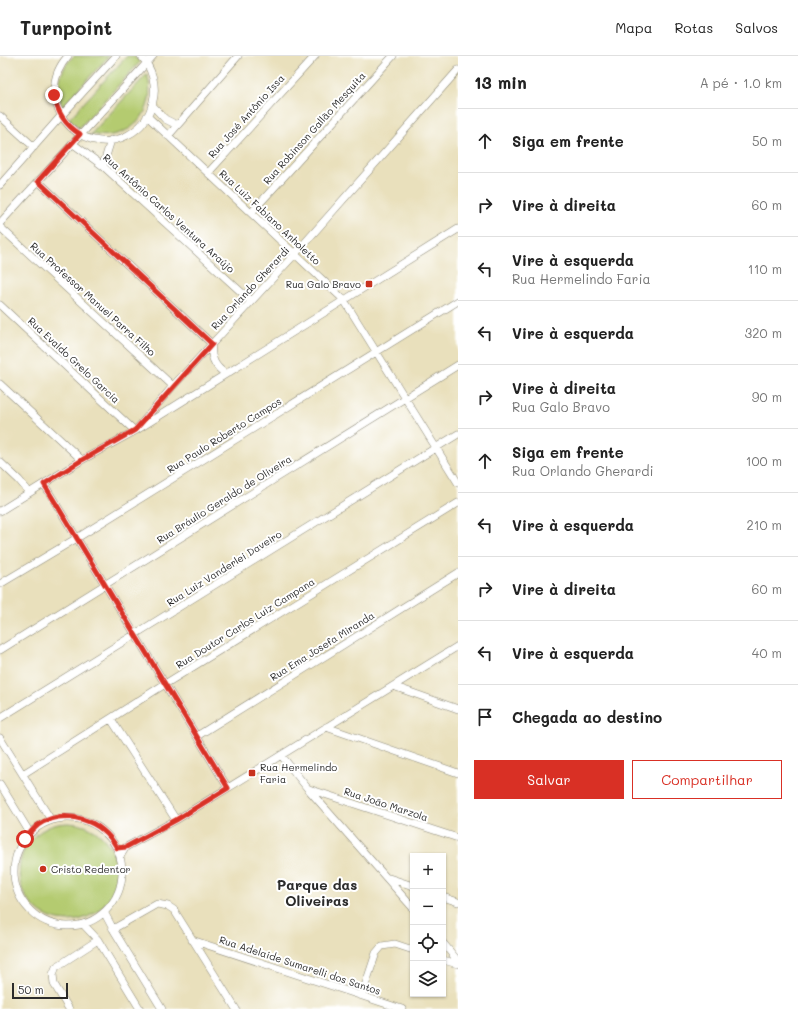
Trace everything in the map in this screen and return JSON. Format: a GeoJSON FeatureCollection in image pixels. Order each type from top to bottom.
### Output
{"type":"FeatureCollection","features":[{"type":"Feature","properties":{"kind":"street"},"geometry":{"type":"LineString","coordinates":[[0,185],[116,56]]}},
{"type":"Feature","properties":{"kind":"street"},"geometry":{"type":"LineString","coordinates":[[64,57],[57,73],[54,87],[55,102],[61,116],[70,127],[80,134],[96,140],[111,140],[132,133],[143,123],[152,105],[155,87],[151,72],[141,56]]}},
{"type":"Feature","properties":{"kind":"street"},"geometry":{"type":"LineString","coordinates":[[0,223],[153,56]]}},
{"type":"Feature","properties":{"kind":"street"},"geometry":{"type":"LineString","coordinates":[[168,136],[238,56]]}},
{"type":"Feature","properties":{"kind":"street","name":"Rua José Antônio Issa"},"geometry":{"type":"LineString","coordinates":[[208,173],[315,56]]}},
{"type":"Feature","properties":{"kind":"street","name":"Rua Robinson Gallão Mesquita"},"geometry":{"type":"LineString","coordinates":[[251,213],[393,56]]}},
{"type":"Feature","properties":{"kind":"street","name":"Rua Orlando Gherardi"},"geometry":{"type":"LineString","coordinates":[[135,430],[295,254],[458,70]]}},
{"type":"Feature","properties":{"kind":"street"},"geometry":{"type":"LineString","coordinates":[[152,105],[165,119],[177,125]]}},
{"type":"Feature","properties":{"kind":"street"},"geometry":{"type":"LineString","coordinates":[[0,116],[34,147]]}},
{"type":"Feature","properties":{"kind":"street","name":"Rua Luiz Fabiano Anholetto"},"geometry":{"type":"LineString","coordinates":[[147,116],[344,300],[458,483]]}},
{"type":"Feature","properties":{"kind":"street"},"geometry":{"type":"LineString","coordinates":[[103,166],[111,140]]}},
{"type":"Feature","properties":{"kind":"street","name":"Rua Antônio Carlos Ventura Araújo"},"geometry":{"type":"LineString","coordinates":[[72,143],[103,166],[251,301]]}},
{"type":"Feature","properties":{"kind":"street"},"geometry":{"type":"LineString","coordinates":[[38,181],[212,344],[211,352],[215,365],[220,371],[226,374]]}},
{"type":"Feature","properties":{"kind":"street","name":"Rua Professor Manuel Parra Filho"},"geometry":{"type":"LineString","coordinates":[[0,227],[174,386]]}},
{"type":"Feature","properties":{"kind":"street"},"geometry":{"type":"LineString","coordinates":[[0,510],[82,460],[135,430],[458,229]]}},
{"type":"Feature","properties":{"kind":"street","name":"Rua Paulo Roberto Campos"},"geometry":{"type":"LineString","coordinates":[[0,584],[77,538],[458,302]]}},
{"type":"Feature","properties":{"kind":"street","name":"Rua Evaldo Grelo Garcia"},"geometry":{"type":"LineString","coordinates":[[0,305],[135,430]]}},
{"type":"Feature","properties":{"kind":"street","name":"Rua Bráulio Geraldo de Oliveira"},"geometry":{"type":"LineString","coordinates":[[0,650],[458,365]]}},
{"type":"Feature","properties":{"kind":"street"},"geometry":{"type":"LineString","coordinates":[[0,384],[82,460]]}},
{"type":"Feature","properties":{"kind":"street","name":"Rua Luiz Vanderlei Daveiro"},"geometry":{"type":"LineString","coordinates":[[0,718],[458,434]]}},
{"type":"Feature","properties":{"kind":"street"},"geometry":{"type":"LineString","coordinates":[[0,462],[29,492]]}},
{"type":"Feature","properties":{"kind":"street"},"geometry":{"type":"LineString","coordinates":[[44,484],[228,788]]}},
{"type":"Feature","properties":{"kind":"street","name":"Rua Doutor Carlos Luiz Campana"},"geometry":{"type":"LineString","coordinates":[[23,774],[458,503]]}},
{"type":"Feature","properties":{"kind":"street","name":"Rua Ema Josefa Miranda"},"geometry":{"type":"LineString","coordinates":[[197,736],[458,574]]}},
{"type":"Feature","properties":{"kind":"street"},"geometry":{"type":"LineString","coordinates":[[117,848],[126,847],[176,820],[458,646]]}},
{"type":"Feature","properties":{"kind":"street"},"geometry":{"type":"LineString","coordinates":[[393,686],[458,709]]}},
{"type":"Feature","properties":{"kind":"street"},"geometry":{"type":"LineString","coordinates":[[111,719],[176,820]]}},
{"type":"Feature","properties":{"kind":"street"},"geometry":{"type":"LineString","coordinates":[[326,727],[458,773]]}},
{"type":"Feature","properties":{"kind":"street"},"geometry":{"type":"LineString","coordinates":[[0,738],[51,820]]}},
{"type":"Feature","properties":{"kind":"street"},"geometry":{"type":"LineString","coordinates":[[281,755],[410,904]]}},
{"type":"Feature","properties":{"kind":"street"},"geometry":{"type":"LineString","coordinates":[[0,784],[30,833]]}},
{"type":"Feature","properties":{"kind":"street","name":"Rua João Marzola"},"geometry":{"type":"LineString","coordinates":[[308,788],[458,838]]}},
{"type":"Feature","properties":{"kind":"street"},"geometry":{"type":"LineString","coordinates":[[68,817],[92,822],[106,832],[121,855],[123,868],[122,885],[115,900],[98,917],[76,926],[60,925],[44,921],[31,912],[21,899],[15,884],[14,864],[20,845],[39,825],[51,820],[68,817]]}},
{"type":"Feature","properties":{"kind":"street"},"geometry":{"type":"LineString","coordinates":[[121,855],[126,847]]}},
{"type":"Feature","properties":{"kind":"street"},"geometry":{"type":"LineString","coordinates":[[388,878],[410,885]]}},
{"type":"Feature","properties":{"kind":"street"},"geometry":{"type":"LineString","coordinates":[[446,898],[458,902]]}},
{"type":"Feature","properties":{"kind":"street"},"geometry":{"type":"LineString","coordinates":[[113,929],[157,904],[168,906],[174,910],[236,1009]]}},
{"type":"Feature","properties":{"kind":"street"},"geometry":{"type":"LineString","coordinates":[[104,912],[162,1009]]}},
{"type":"Feature","properties":{"kind":"street"},"geometry":{"type":"LineString","coordinates":[[83,924],[98,940],[140,1009]]}},
{"type":"Feature","properties":{"kind":"street"},"geometry":{"type":"LineString","coordinates":[[69,1009],[54,984],[53,974],[56,967],[98,940]]}},
{"type":"Feature","properties":{"kind":"street","name":"Rua Adelaide Sumarelli dos Santos"},"geometry":{"type":"LineString","coordinates":[[192,940],[402,1009]]}},
{"type":"Feature","properties":{"kind":"street"},"geometry":{"type":"LineString","coordinates":[[362,995],[376,953],[382,946],[395,944],[410,949]]}},
{"type":"Feature","properties":{"kind":"street"},"geometry":{"type":"LineString","coordinates":[[446,947],[458,961]]}},
{"type":"Feature","properties":{"kind":"street"},"geometry":{"type":"LineString","coordinates":[[446,961],[458,964]]}},
{"type":"Feature","properties":{"kind":"green space"},"geometry":{"type":"Polygon","coordinates":[[[74,56],[109,56],[62,107],[59,93],[60,80],[65,67],[74,56]]]}},
{"type":"Feature","properties":{"kind":"green space"},"geometry":{"type":"Polygon","coordinates":[[[127,56],[134,56],[140,62],[79,128],[69,119],[127,56]]]}},
{"type":"Feature","properties":{"kind":"green space"},"geometry":{"type":"Polygon","coordinates":[[[147,74],[150,88],[149,101],[145,112],[138,122],[129,129],[117,134],[105,136],[91,134],[147,74]]]}},
{"type":"Feature","properties":{"kind":"green space"},"geometry":{"type":"Polygon","coordinates":[[[68,823],[87,827],[103,837],[113,853],[117,872],[113,891],[103,907],[87,917],[68,921],[49,917],[33,907],[23,891],[19,872],[23,853],[33,837],[49,827],[68,823]]]}},
{"type":"Feature","properties":{"kind":"place","name":"Rua Galo Bravo"},"geometry":{"type":"Point","coordinates":[369,284]}},
{"type":"Feature","properties":{"kind":"place","name":"Rua Hermelindo Faria"},"geometry":{"type":"Point","coordinates":[252,773]}},
{"type":"Feature","properties":{"kind":"place","name":"Cristo Redentor"},"geometry":{"type":"Point","coordinates":[43,869]}},
{"type":"Feature","properties":{"kind":"district","name":"Parque das Oliveiras"},"geometry":{"type":"Point","coordinates":[317,894]}},
{"type":"Feature","properties":{"kind":"route"},"geometry":{"type":"LineString","coordinates":[[25,839],[39,825],[51,820],[68,817],[92,822],[106,832],[117,848],[126,847],[176,820],[228,788],[44,484],[82,460],[135,430],[212,344],[38,181],[80,134],[65,122],[55,102],[54,95]]}}]}
